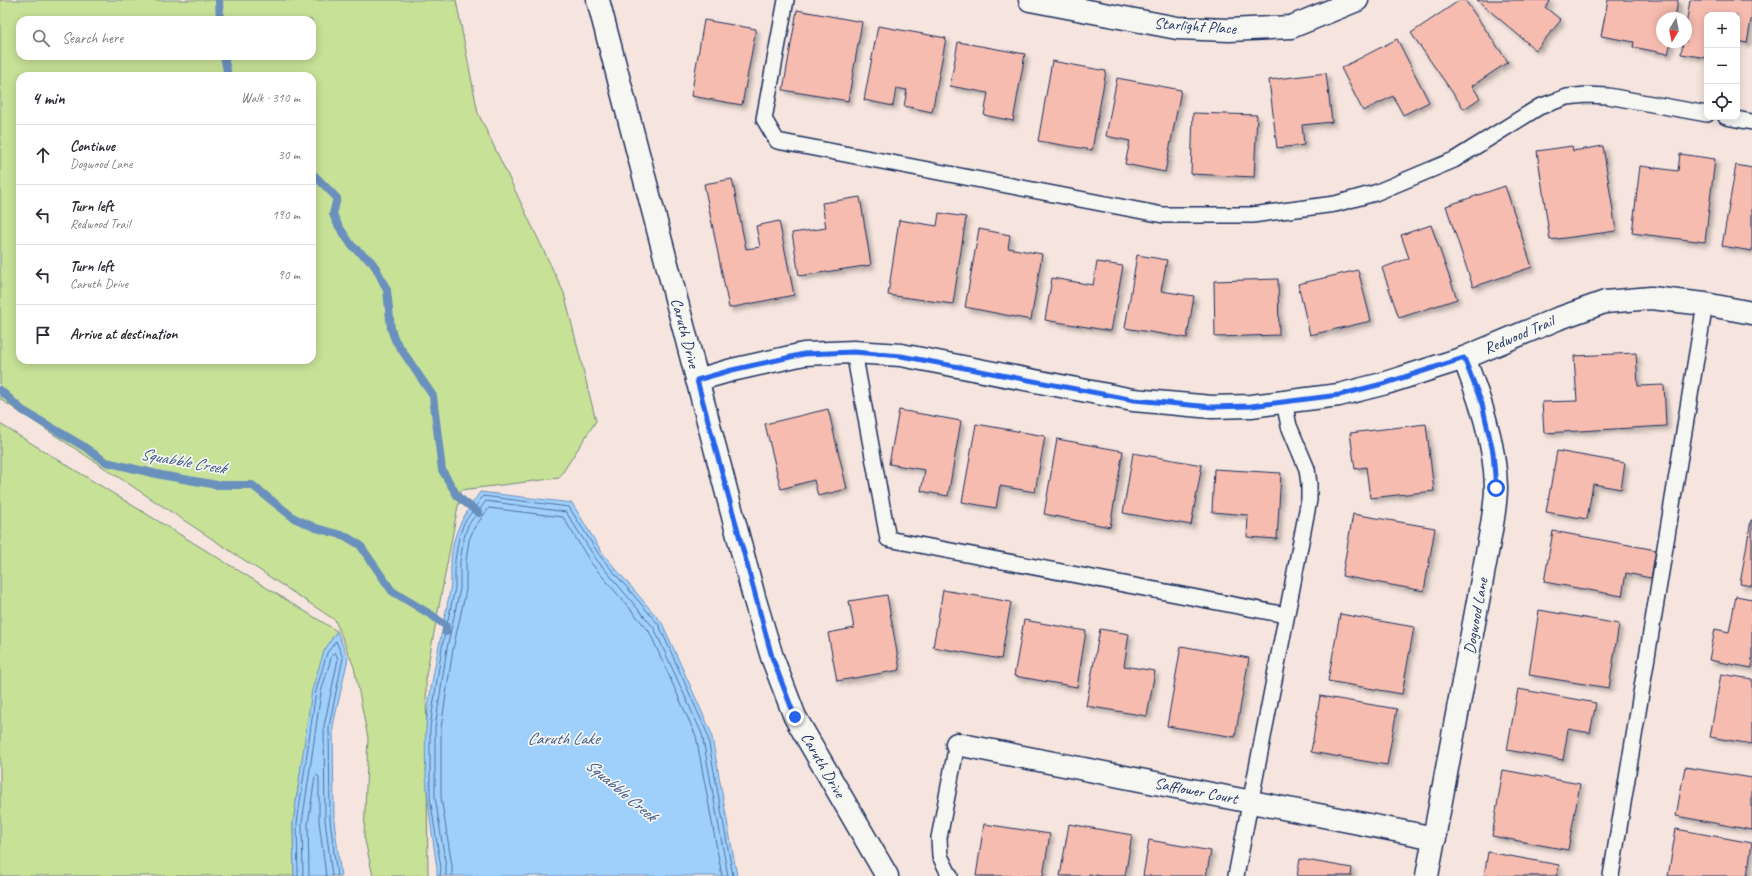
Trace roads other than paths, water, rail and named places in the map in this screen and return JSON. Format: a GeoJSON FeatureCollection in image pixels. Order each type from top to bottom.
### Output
{"type":"FeatureCollection","features":[{"type":"Feature","properties":{"kind":"street","name":"Caruth Drive"},"geometry":{"type":"LineString","coordinates":[[598,0],[697,380],[772,657],[795,717],[887,876]]}},
{"type":"Feature","properties":{"kind":"street","name":"Starlight Place"},"geometry":{"type":"LineString","coordinates":[[1030,0],[1176,28],[1229,30],[1291,27],[1358,0]]}},
{"type":"Feature","properties":{"kind":"street","name":"Redwood Trail"},"geometry":{"type":"LineString","coordinates":[[697,380],[732,370],[804,354],[854,352],[901,356],[1149,402],[1212,407],[1251,406],[1339,395],[1386,383],[1464,358],[1557,318],[1605,302],[1651,298],[1705,304],[1752,313]]}},
{"type":"Feature","properties":{"kind":"street","name":"Dogwood Lane"},"geometry":{"type":"LineString","coordinates":[[1428,876],[1489,542],[1496,488],[1491,445],[1482,404],[1464,358]]}},
{"type":"Feature","properties":{"kind":"street","name":"Safflower Court"},"geometry":{"type":"LineString","coordinates":[[957,744],[1435,838]]}},
{"type":"Feature","properties":{"kind":"lane"},"geometry":{"type":"LineString","coordinates":[[786,0],[764,119],[777,141],[1163,215],[1252,216],[1336,204],[1375,193],[1454,160],[1538,107],[1567,97],[1586,95],[1608,96],[1704,113]]}},
{"type":"Feature","properties":{"kind":"lane"},"geometry":{"type":"LineString","coordinates":[[1740,120],[1752,122]]}},
{"type":"Feature","properties":{"kind":"lane"},"geometry":{"type":"LineString","coordinates":[[1611,876],[1705,304]]}},
{"type":"Feature","properties":{"kind":"lane"},"geometry":{"type":"LineString","coordinates":[[854,352],[888,539],[1286,615]]}},
{"type":"Feature","properties":{"kind":"lane"},"geometry":{"type":"LineString","coordinates":[[1236,876],[1309,500],[1307,469],[1289,426],[1284,402]]}},
{"type":"Feature","properties":{"kind":"lane"},"geometry":{"type":"LineString","coordinates":[[950,876],[940,856],[939,838],[957,744]]}},
{"type":"Feature","properties":{"kind":"water","name":"Caruth Lake"},"geometry":{"type":"Polygon","coordinates":[[[480,492],[572,503],[603,554],[662,623],[711,732],[737,876],[437,876],[426,780],[426,727],[433,675],[450,590],[451,560],[454,540],[464,516],[480,492]]]}},
{"type":"Feature","properties":{"kind":"water"},"geometry":{"type":"Polygon","coordinates":[[[337,631],[348,658],[333,726],[334,820],[341,876],[294,876],[293,823],[312,690],[324,651],[337,631]]]}},
{"type":"Feature","properties":{"kind":"waterway"},"geometry":{"type":"LineString","coordinates":[[219,0],[220,16]]}},
{"type":"Feature","properties":{"kind":"waterway"},"geometry":{"type":"LineString","coordinates":[[225,60],[227,72]]}},
{"type":"Feature","properties":{"kind":"waterway"},"geometry":{"type":"LineString","coordinates":[[316,177],[337,198],[333,214],[338,225],[352,246],[371,261],[387,290],[391,329],[395,340],[433,396],[442,470],[458,497],[479,513]]}},
{"type":"Feature","properties":{"kind":"waterway","name":"Squabble Creek"},"geometry":{"type":"LineString","coordinates":[[0,390],[22,410],[83,446],[106,462],[161,475],[217,485],[252,485],[294,518],[316,528],[345,536],[360,545],[392,591],[433,616],[446,626],[446,632]]}}]}
